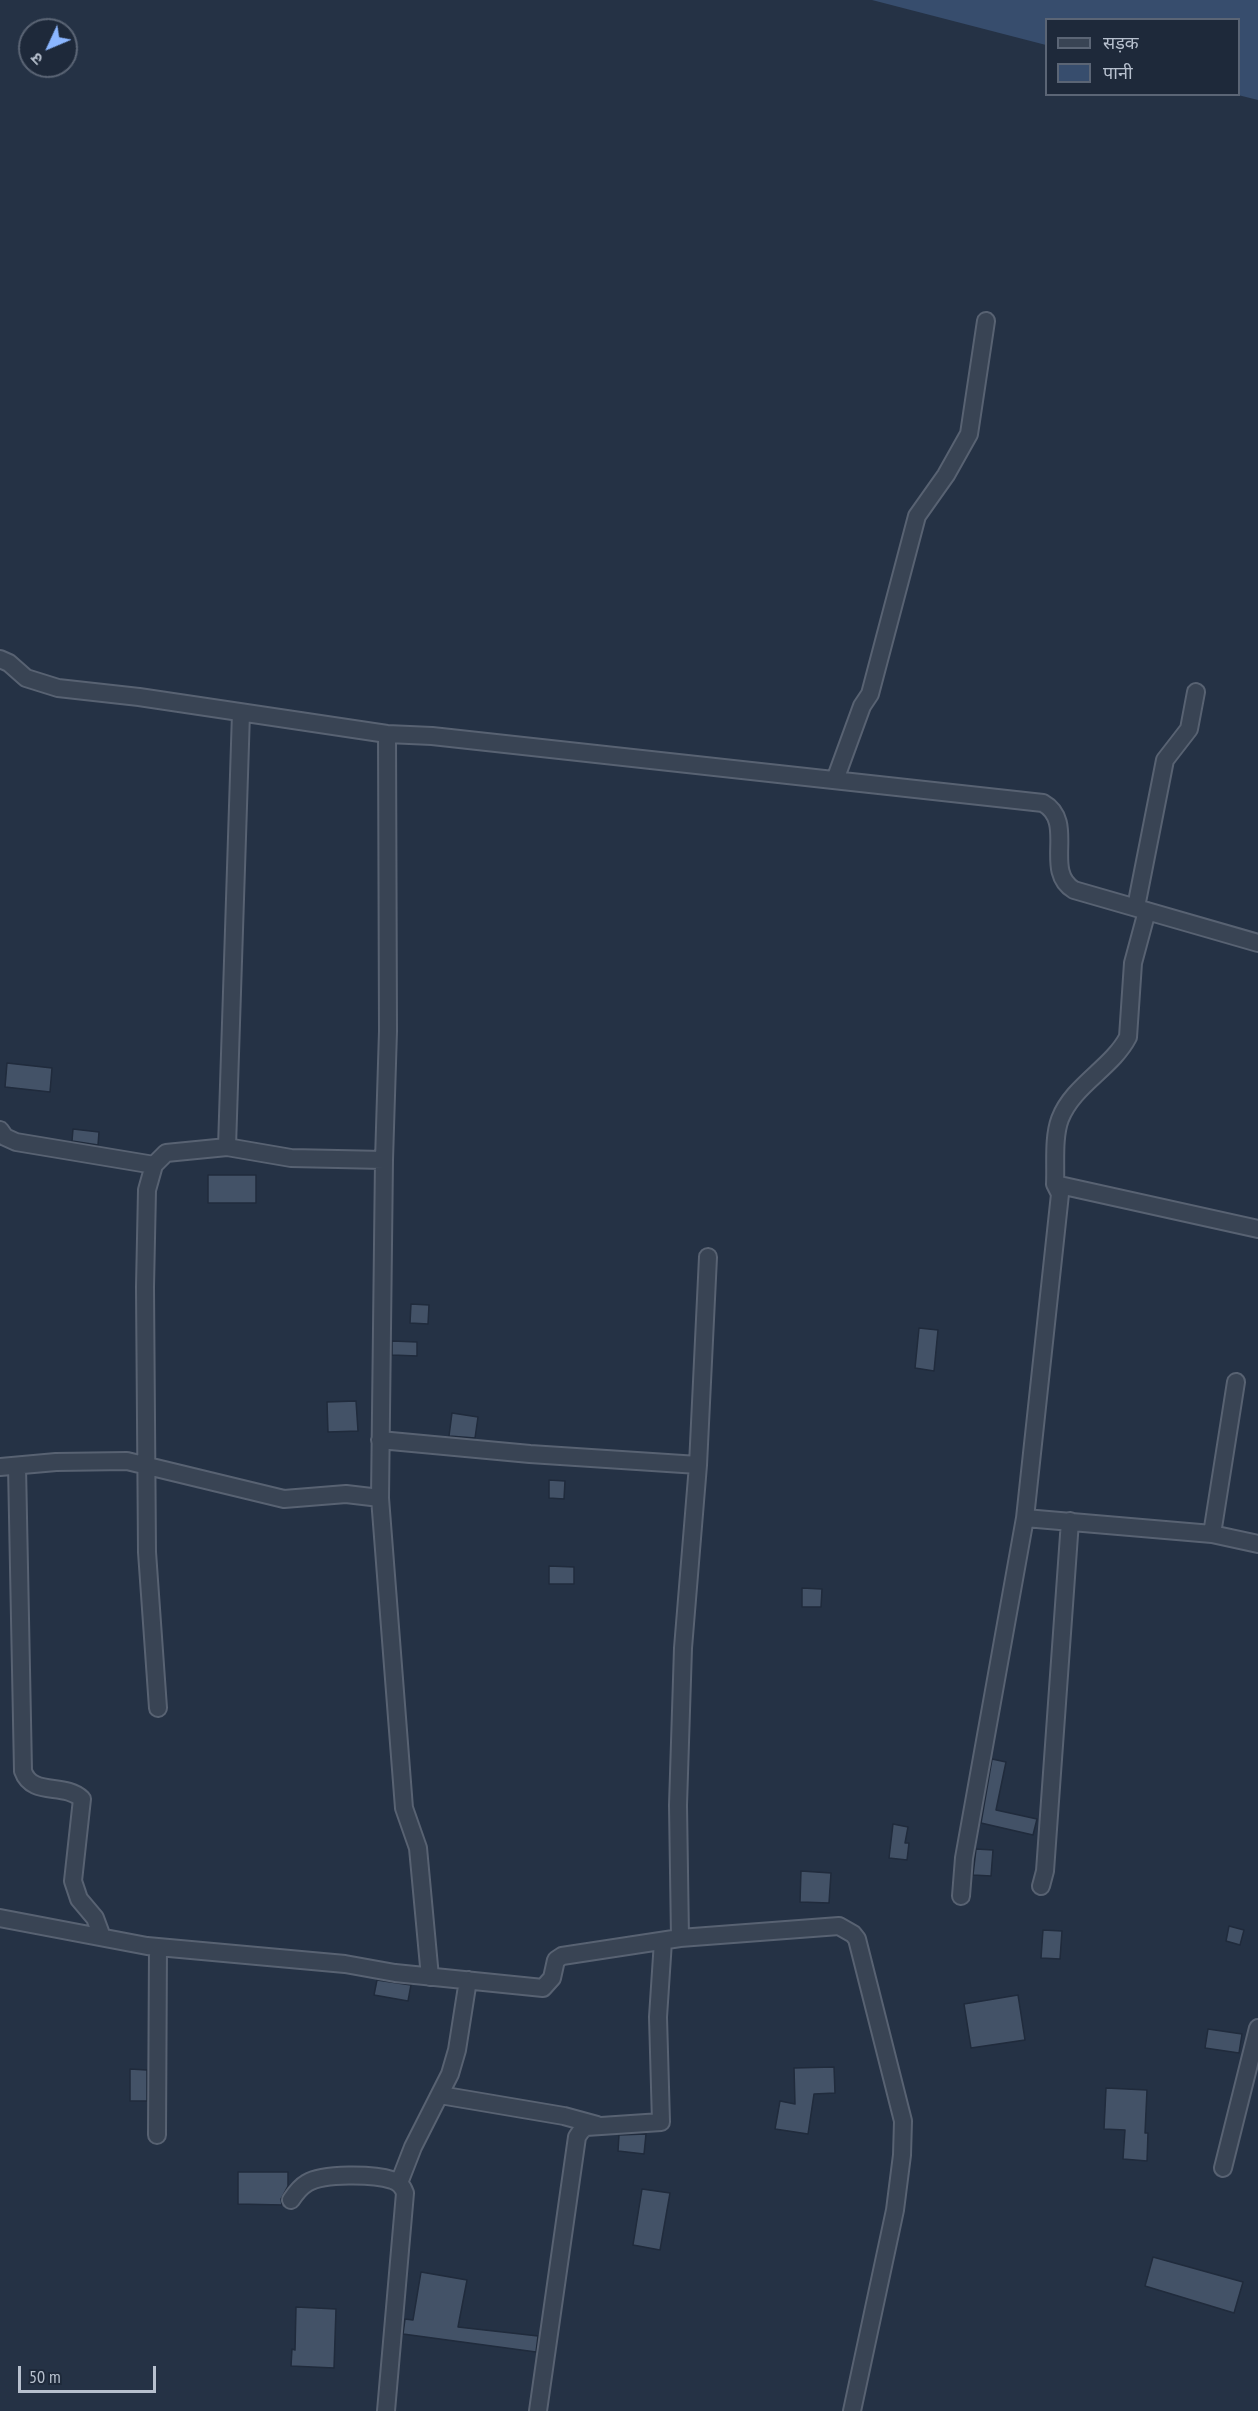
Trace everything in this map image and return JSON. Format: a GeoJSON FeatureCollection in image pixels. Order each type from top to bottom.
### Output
{"type":"FeatureCollection","features":[{"type":"Feature","properties":{"kind":"street"},"geometry":{"type":"LineString","coordinates":[[836,780],[862,706],[870,694],[917,516],[946,475],[969,434],[986,321]]}},
{"type":"Feature","properties":{"kind":"street"},"geometry":{"type":"LineString","coordinates":[[0,659],[9,663],[26,678],[45,686],[139,697],[387,734],[432,736],[1043,804],[1052,808],[1057,816],[1059,865],[1062,878],[1067,886],[1074,890],[1258,943]]}},
{"type":"Feature","properties":{"kind":"street"},"geometry":{"type":"LineString","coordinates":[[961,1896],[964,1858],[1025,1518],[1060,1194],[1055,1184],[1060,1119],[1080,1090],[1123,1046],[1128,1036],[1133,963],[1165,759],[1189,729],[1196,692]]}},
{"type":"Feature","properties":{"kind":"street"},"geometry":{"type":"LineString","coordinates":[[227,1148],[241,713]]}},
{"type":"Feature","properties":{"kind":"street"},"geometry":{"type":"LineString","coordinates":[[387,734],[388,1031],[380,1498],[404,1808],[418,1848],[429,1977]]}},
{"type":"Feature","properties":{"kind":"street"},"geometry":{"type":"LineString","coordinates":[[0,1130],[5,1137],[16,1142],[154,1165]]}},
{"type":"Feature","properties":{"kind":"street"},"geometry":{"type":"LineString","coordinates":[[158,1708],[147,1552],[146,1465],[147,1190],[154,1165],[166,1153],[227,1148],[291,1158],[384,1160]]}},
{"type":"Feature","properties":{"kind":"street"},"geometry":{"type":"LineString","coordinates":[[1055,1184],[1258,1229]]}},
{"type":"Feature","properties":{"kind":"street"},"geometry":{"type":"LineString","coordinates":[[538,2411],[577,2137],[586,2127],[597,2125],[662,2122],[658,2017],[671,1939],[678,1804],[682,1648],[698,1465],[708,1257]]}},
{"type":"Feature","properties":{"kind":"street"},"geometry":{"type":"LineString","coordinates":[[1212,1534],[1236,1382]]}},
{"type":"Feature","properties":{"kind":"street"},"geometry":{"type":"LineString","coordinates":[[380,1440],[530,1454],[698,1465]]}},
{"type":"Feature","properties":{"kind":"street"},"geometry":{"type":"LineString","coordinates":[[102,1937],[95,1918],[75,1891],[73,1881],[81,1799],[74,1793],[34,1785],[26,1778],[23,1770],[8,1466],[103,1460],[127,1461],[284,1499],[346,1494],[380,1498]]}},
{"type":"Feature","properties":{"kind":"street"},"geometry":{"type":"LineString","coordinates":[[1025,1518],[1212,1534],[1258,1544]]}},
{"type":"Feature","properties":{"kind":"street"},"geometry":{"type":"LineString","coordinates":[[1041,1886],[1045,1871],[1070,1521]]}},
{"type":"Feature","properties":{"kind":"street"},"geometry":{"type":"LineString","coordinates":[[0,1918],[158,1947],[345,1964],[429,1977],[543,1988],[552,1978],[558,1958],[671,1939],[839,1926],[853,1934],[857,1939],[903,2121],[902,2155],[895,2210],[852,2411]]}},
{"type":"Feature","properties":{"kind":"street"},"geometry":{"type":"LineString","coordinates":[[158,1947],[158,2135]]}},
{"type":"Feature","properties":{"kind":"street"},"geometry":{"type":"LineString","coordinates":[[399,2183],[412,2147],[450,2074],[457,2050],[468,1980]]}},
{"type":"Feature","properties":{"kind":"street"},"geometry":{"type":"LineString","coordinates":[[1223,2168],[1258,2028]]}},
{"type":"Feature","properties":{"kind":"street"},"geometry":{"type":"LineString","coordinates":[[440,2095],[564,2116],[597,2125]]}},
{"type":"Feature","properties":{"kind":"street"},"geometry":{"type":"LineString","coordinates":[[291,2200],[307,2182],[320,2178],[376,2177],[399,2183],[405,2193],[386,2411]]}},
{"type":"Feature","properties":{"kind":"water"},"geometry":{"type":"Polygon","coordinates":[[[872,0],[1258,0],[1258,100],[1240,96],[1240,18],[1045,18],[1045,45],[872,0]]]}},
{"type":"Feature","properties":{"kind":"building"},"geometry":{"type":"Polygon","coordinates":[[[7,1063],[52,1068],[50,1092],[5,1087],[7,1063]]]}},
{"type":"Feature","properties":{"kind":"building"},"geometry":{"type":"Polygon","coordinates":[[[73,1129],[99,1132],[98,1145],[72,1141],[73,1129]]]}},
{"type":"Feature","properties":{"kind":"building"},"geometry":{"type":"Polygon","coordinates":[[[208,1175],[256,1175],[256,1203],[208,1203],[208,1175]]]}},
{"type":"Feature","properties":{"kind":"building"},"geometry":{"type":"Polygon","coordinates":[[[411,1304],[429,1305],[428,1324],[410,1323],[411,1304]]]}},
{"type":"Feature","properties":{"kind":"building"},"geometry":{"type":"Polygon","coordinates":[[[919,1328],[938,1330],[934,1371],[915,1368],[919,1328]]]}},
{"type":"Feature","properties":{"kind":"building"},"geometry":{"type":"Polygon","coordinates":[[[392,1341],[417,1342],[417,1356],[392,1355],[392,1341]]]}},
{"type":"Feature","properties":{"kind":"building"},"geometry":{"type":"Polygon","coordinates":[[[356,1401],[358,1431],[328,1432],[327,1402],[356,1401]]]}},
{"type":"Feature","properties":{"kind":"building"},"geometry":{"type":"Polygon","coordinates":[[[452,1413],[478,1417],[475,1438],[449,1436],[452,1413]]]}},
{"type":"Feature","properties":{"kind":"building"},"geometry":{"type":"Polygon","coordinates":[[[549,1480],[565,1481],[564,1499],[549,1498],[549,1480]]]}},
{"type":"Feature","properties":{"kind":"building"},"geometry":{"type":"Polygon","coordinates":[[[549,1566],[574,1567],[574,1584],[549,1584],[549,1566]]]}},
{"type":"Feature","properties":{"kind":"building"},"geometry":{"type":"Polygon","coordinates":[[[802,1588],[822,1589],[821,1607],[802,1607],[802,1588]]]}},
{"type":"Feature","properties":{"kind":"building"},"geometry":{"type":"Polygon","coordinates":[[[992,1759],[1006,1762],[996,1810],[1037,1819],[1033,1835],[981,1823],[992,1759]]]}},
{"type":"Feature","properties":{"kind":"building"},"geometry":{"type":"Polygon","coordinates":[[[893,1824],[908,1827],[905,1843],[909,1843],[907,1860],[889,1858],[893,1824]]]}},
{"type":"Feature","properties":{"kind":"building"},"geometry":{"type":"Polygon","coordinates":[[[976,1849],[993,1850],[991,1876],[973,1875],[976,1849]]]}},
{"type":"Feature","properties":{"kind":"building"},"geometry":{"type":"Polygon","coordinates":[[[801,1871],[831,1873],[829,1903],[800,1902],[801,1871]]]}},
{"type":"Feature","properties":{"kind":"building"},"geometry":{"type":"Polygon","coordinates":[[[1229,1926],[1244,1930],[1240,1945],[1226,1941],[1229,1926]]]}},
{"type":"Feature","properties":{"kind":"building"},"geometry":{"type":"Polygon","coordinates":[[[1043,1930],[1062,1931],[1060,1959],[1041,1958],[1043,1930]]]}},
{"type":"Feature","properties":{"kind":"building"},"geometry":{"type":"Polygon","coordinates":[[[377,1980],[411,1985],[408,2001],[374,1995],[377,1980]]]}},
{"type":"Feature","properties":{"kind":"building"},"geometry":{"type":"Polygon","coordinates":[[[1018,1995],[1025,2040],[971,2048],[964,2004],[1018,1995]]]}},
{"type":"Feature","properties":{"kind":"building"},"geometry":{"type":"Polygon","coordinates":[[[1208,2029],[1242,2034],[1239,2053],[1205,2048],[1208,2029]]]}},
{"type":"Feature","properties":{"kind":"building"},"geometry":{"type":"Polygon","coordinates":[[[834,2067],[835,2093],[814,2094],[808,2134],[775,2129],[780,2101],[795,2104],[794,2068],[834,2067]]]}},
{"type":"Feature","properties":{"kind":"building"},"geometry":{"type":"Polygon","coordinates":[[[130,2069],[147,2070],[147,2101],[130,2101],[130,2069]]]}},
{"type":"Feature","properties":{"kind":"building"},"geometry":{"type":"Polygon","coordinates":[[[1106,2088],[1147,2090],[1145,2133],[1148,2133],[1147,2161],[1123,2159],[1125,2130],[1104,2129],[1106,2088]]]}},
{"type":"Feature","properties":{"kind":"building"},"geometry":{"type":"Polygon","coordinates":[[[646,2134],[644,2154],[618,2151],[619,2135],[646,2134]]]}},
{"type":"Feature","properties":{"kind":"building"},"geometry":{"type":"Polygon","coordinates":[[[238,2172],[288,2172],[288,2186],[281,2199],[282,2205],[238,2204],[238,2172]]]}},
{"type":"Feature","properties":{"kind":"building"},"geometry":{"type":"Polygon","coordinates":[[[642,2189],[670,2193],[660,2250],[633,2245],[642,2189]]]}},
{"type":"Feature","properties":{"kind":"building"},"geometry":{"type":"Polygon","coordinates":[[[1153,2257],[1243,2282],[1234,2313],[1145,2286],[1153,2257]]]}},
{"type":"Feature","properties":{"kind":"building"},"geometry":{"type":"Polygon","coordinates":[[[421,2272],[467,2280],[458,2327],[538,2336],[536,2352],[403,2334],[405,2319],[413,2320],[421,2272]]]}},
{"type":"Feature","properties":{"kind":"building"},"geometry":{"type":"Polygon","coordinates":[[[296,2307],[336,2309],[334,2368],[291,2366],[292,2349],[295,2350],[296,2307]]]}}]}
